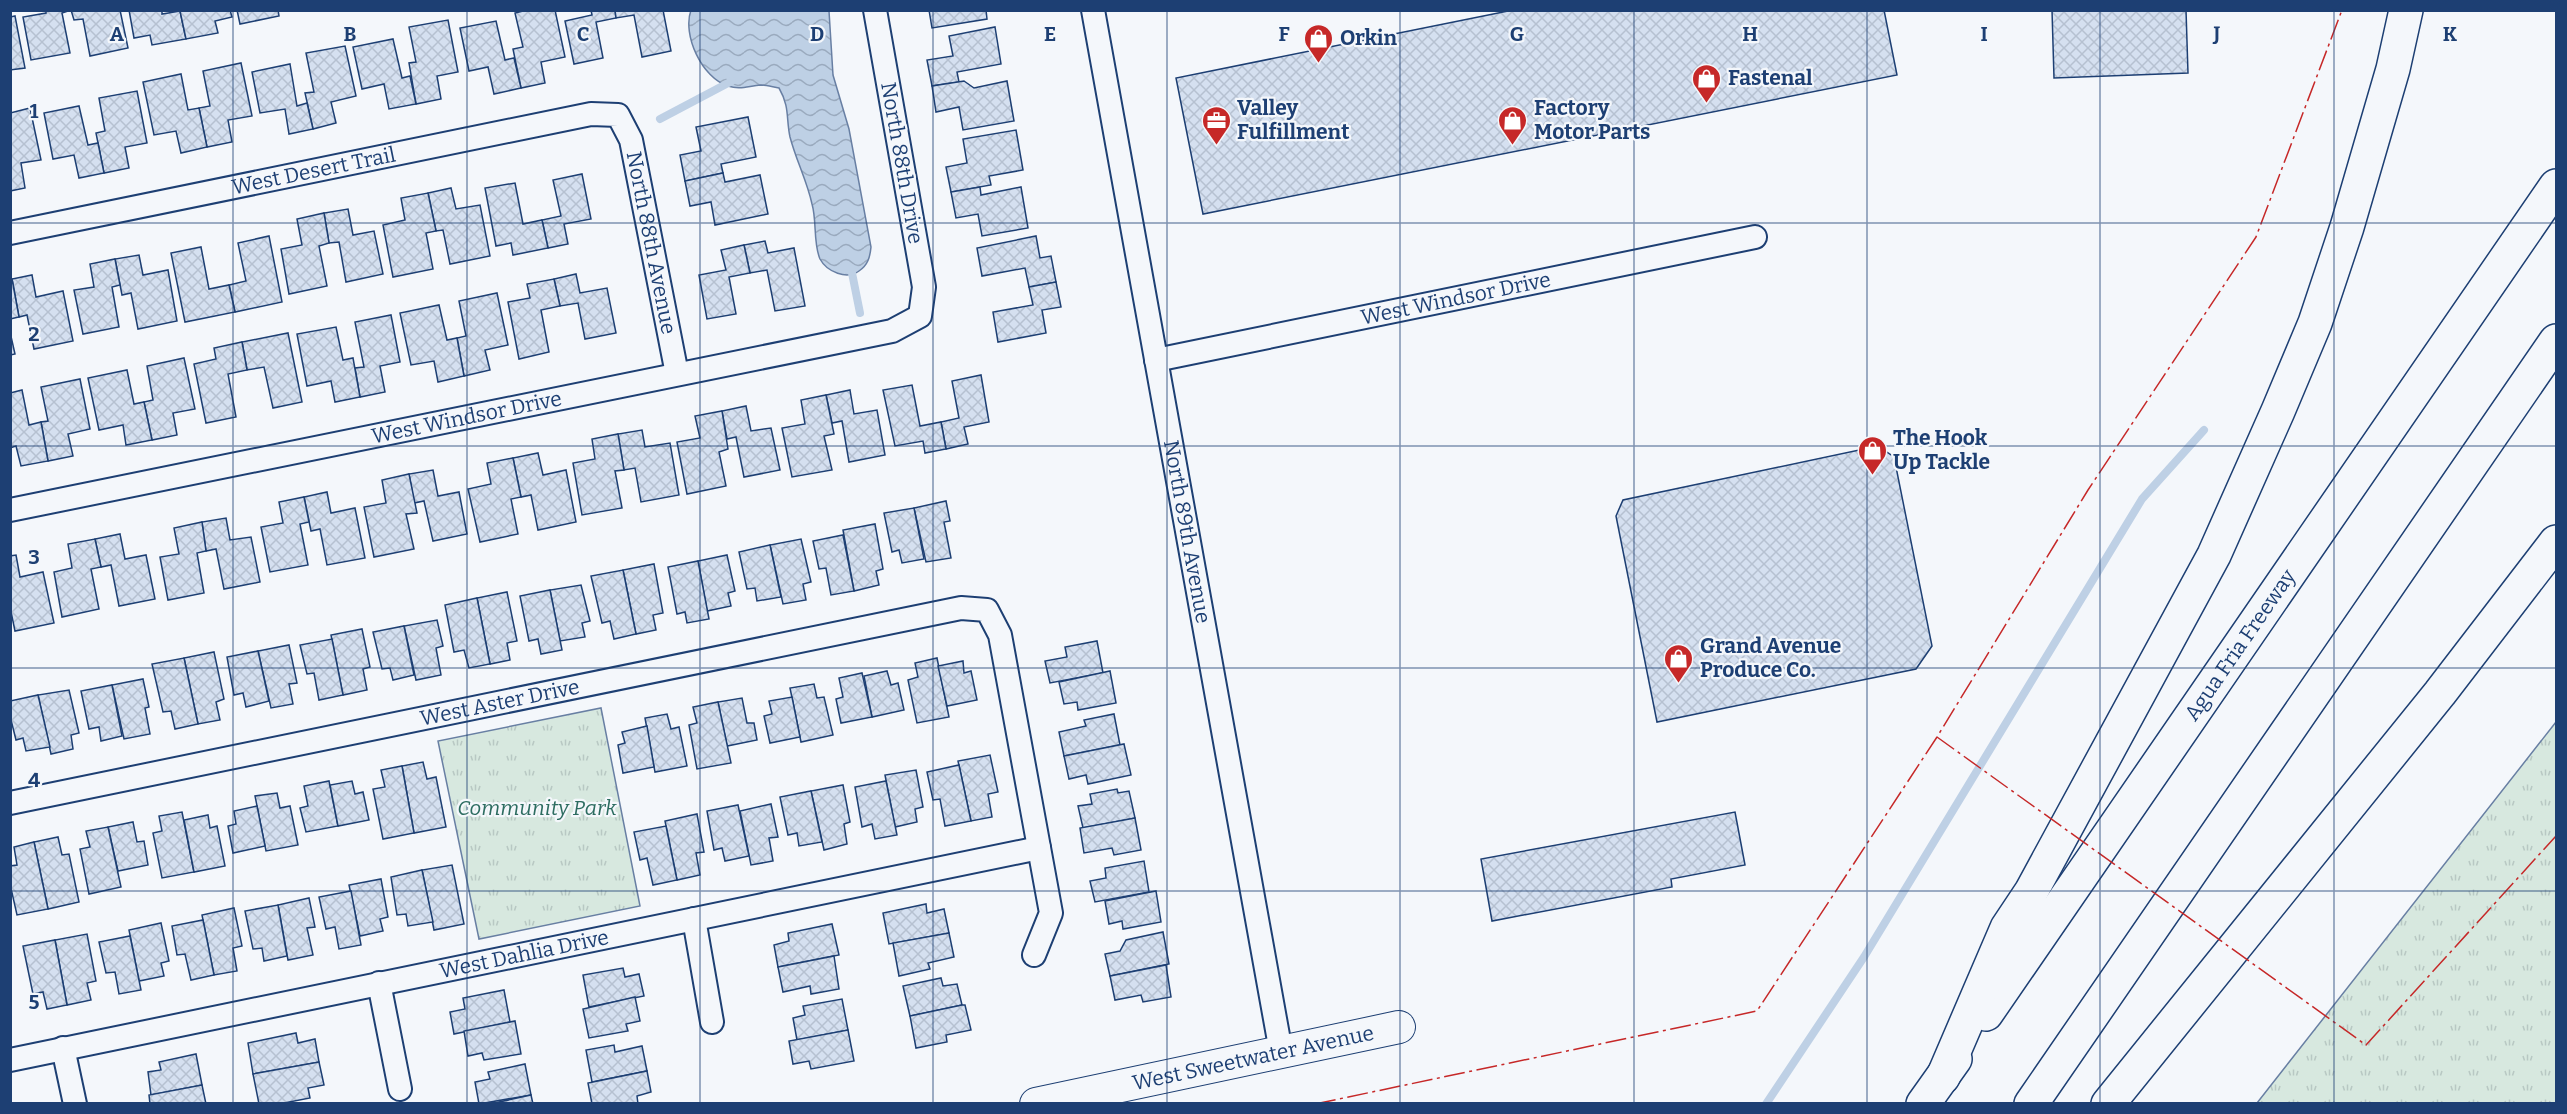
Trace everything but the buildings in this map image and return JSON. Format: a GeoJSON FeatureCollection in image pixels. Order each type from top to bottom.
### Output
{"type":"FeatureCollection","features":[{"type":"Feature","properties":{"kind":"highway"},"geometry":{"type":"LineString","coordinates":[[1943,1077],[2007,928],[2031,892],[2214,555],[2251,475],[2315,323],[2372,144],[2406,10]]}},
{"type":"Feature","properties":{"kind":"highway","name":"Agua Fria Freeway"},"geometry":{"type":"LineString","coordinates":[[1923,1104],[2556,186]]}},
{"type":"Feature","properties":{"kind":"highway"},"geometry":{"type":"LineString","coordinates":[[2031,1104],[2556,341]]}},
{"type":"Feature","properties":{"kind":"highway"},"geometry":{"type":"LineString","coordinates":[[2108,1104],[2440,693],[2556,542]]}},
{"type":"Feature","properties":{"kind":"street","name":"North 88th Drive"},"geometry":{"type":"LineString","coordinates":[[875,10],[924,287],[920,316]]}},
{"type":"Feature","properties":{"kind":"street","name":"North 89th Avenue"},"geometry":{"type":"LineString","coordinates":[[1093,10],[1281,1052]]}},
{"type":"Feature","properties":{"kind":"street","name":"West Desert Trail"},"geometry":{"type":"LineString","coordinates":[[10,233],[591,114],[618,115]]}},
{"type":"Feature","properties":{"kind":"street","name":"North 88th Avenue"},"geometry":{"type":"LineString","coordinates":[[618,115],[631,140],[677,374]]}},
{"type":"Feature","properties":{"kind":"street","name":"West Windsor Drive"},"geometry":{"type":"LineString","coordinates":[[1156,360],[1755,237]]}},
{"type":"Feature","properties":{"kind":"street","name":"West Windsor Drive"},"geometry":{"type":"LineString","coordinates":[[10,510],[892,331],[920,316]]}},
{"type":"Feature","properties":{"kind":"street","name":"West Aster Drive"},"geometry":{"type":"LineString","coordinates":[[10,803],[961,608],[987,610],[1000,635],[1039,848]]}},
{"type":"Feature","properties":{"kind":"street","name":"West Dahlia Drive"},"geometry":{"type":"LineString","coordinates":[[10,1060],[1039,848]]}},
{"type":"Feature","properties":{"kind":"street"},"geometry":{"type":"LineString","coordinates":[[1034,956],[1051,913],[1039,848]]}},
{"type":"Feature","properties":{"kind":"street"},"geometry":{"type":"LineString","coordinates":[[694,919],[712,1022]]}},
{"type":"Feature","properties":{"kind":"street"},"geometry":{"type":"LineString","coordinates":[[378,983],[400,1089]]}},
{"type":"Feature","properties":{"kind":"street","name":"West Sweetwater Avenue"},"geometry":{"type":"LineString","coordinates":[[1036,1104],[1399,1028]]}},
{"type":"Feature","properties":{"kind":"street"},"geometry":{"type":"LineString","coordinates":[[63,1048],[75,1104]]}},
{"type":"Feature","properties":{"kind":"green space","name":"Community Park"},"geometry":{"type":"Polygon","coordinates":[[[601,708],[640,906],[479,939],[438,741],[601,708]]]}},
{"type":"Feature","properties":{"kind":"green space"},"geometry":{"type":"Polygon","coordinates":[[[2556,722],[2556,1103],[2257,1103],[2556,722]]]}},
{"type":"Feature","properties":{"kind":"water"},"geometry":{"type":"Polygon","coordinates":[[[691,10],[829,11],[833,75],[849,129],[871,247],[865,266],[859,271],[843,275],[827,268],[820,259],[816,246],[812,204],[790,137],[786,107],[779,88],[761,85],[732,87],[710,74],[702,65],[692,43],[689,31],[691,10]]]}},
{"type":"Feature","properties":{"kind":"waterway"},"geometry":{"type":"LineString","coordinates":[[660,119],[732,81]]}},
{"type":"Feature","properties":{"kind":"waterway"},"geometry":{"type":"LineString","coordinates":[[851,268],[860,313]]}},
{"type":"Feature","properties":{"kind":"waterway"},"geometry":{"type":"LineString","coordinates":[[1766,1104],[1864,957],[2142,499],[2204,430]]}},
{"type":"Feature","properties":{"kind":"power"},"geometry":{"type":"LineString","coordinates":[[1315,1104],[1757,1011],[1937,737],[2088,490],[2256,237],[2342,10]]}},
{"type":"Feature","properties":{"kind":"power"},"geometry":{"type":"LineString","coordinates":[[1937,737],[2366,1045],[2556,836]]}},
{"type":"Feature","properties":{"kind":"place","name":"Orkin"},"geometry":{"type":"Point","coordinates":[1319,64]}},
{"type":"Feature","properties":{"kind":"place","name":"Fastenal"},"geometry":{"type":"Point","coordinates":[1707,104]}},
{"type":"Feature","properties":{"kind":"place","name":"Valley Fulfillment"},"geometry":{"type":"Point","coordinates":[1216,146]}},
{"type":"Feature","properties":{"kind":"place","name":"Factory Motor Parts"},"geometry":{"type":"Point","coordinates":[1513,146]}},
{"type":"Feature","properties":{"kind":"place","name":"The Hook Up Tackle"},"geometry":{"type":"Point","coordinates":[1872,476]}},
{"type":"Feature","properties":{"kind":"place","name":"Grand Avenue Produce Co."},"geometry":{"type":"Point","coordinates":[1679,684]}}]}
